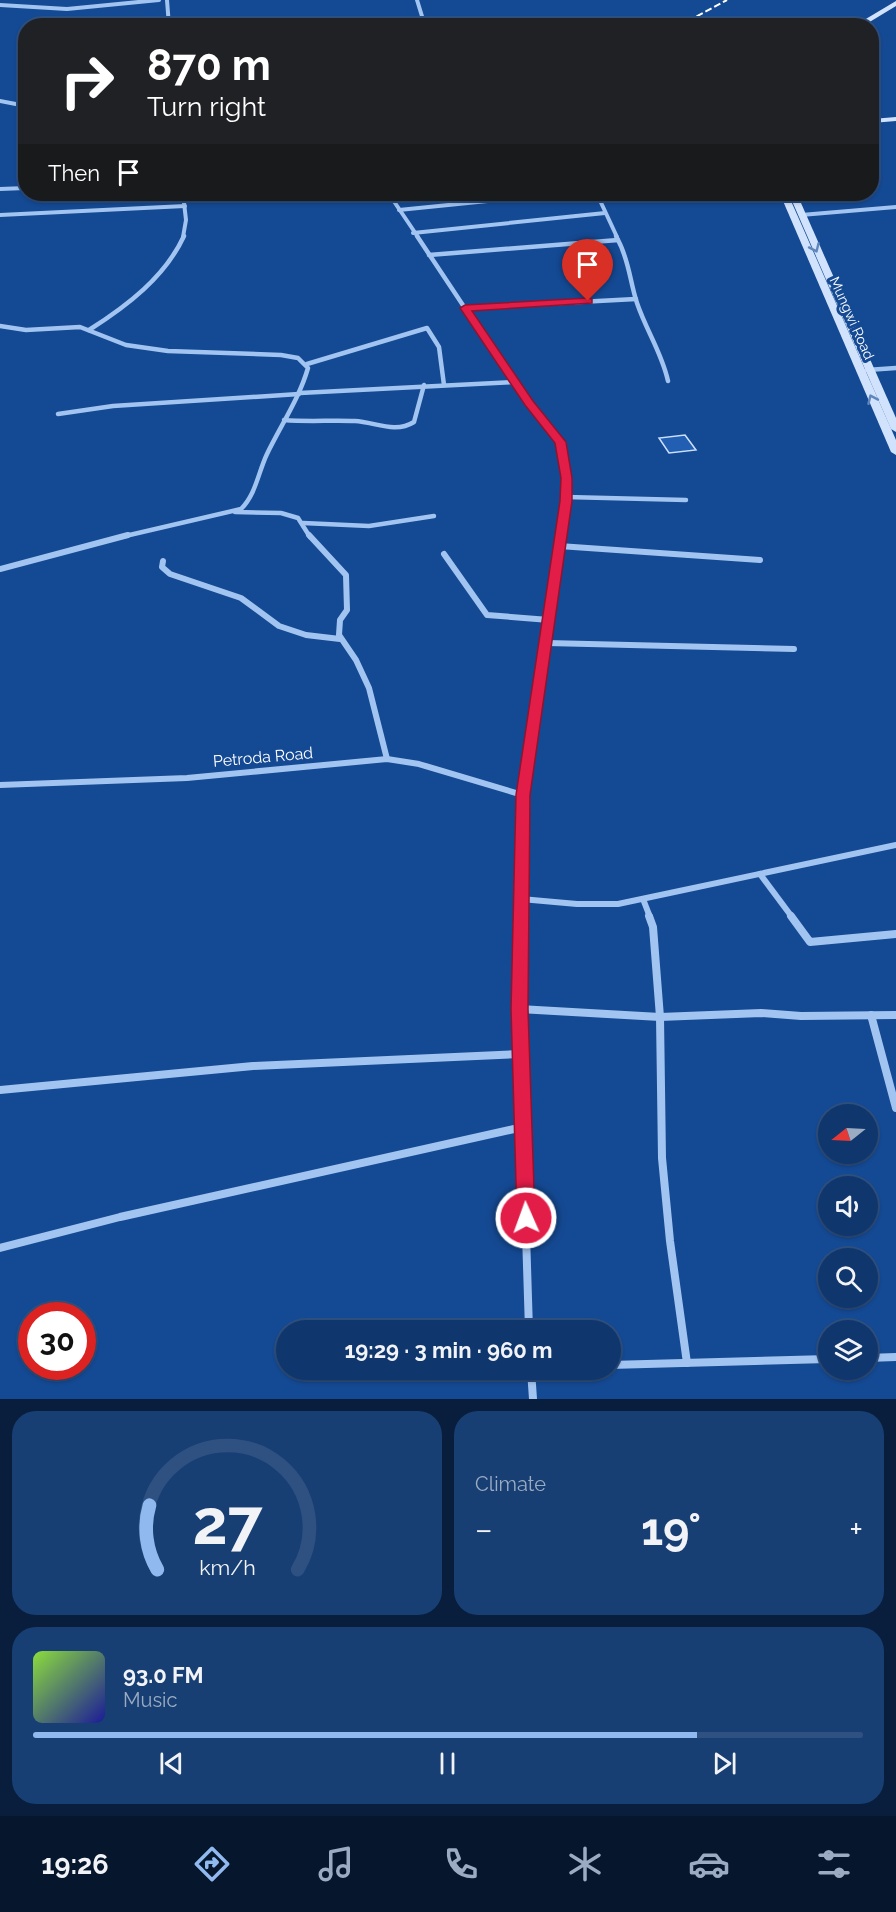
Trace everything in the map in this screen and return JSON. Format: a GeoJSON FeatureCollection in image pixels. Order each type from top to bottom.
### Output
{"type":"FeatureCollection","features":[{"type":"Feature","properties":{"kind":"main road"},"geometry":{"type":"LineString","coordinates":[[871,18],[896,3]]}},
{"type":"Feature","properties":{"kind":"main road"},"geometry":{"type":"LineString","coordinates":[[879,19],[896,9]]}},
{"type":"Feature","properties":{"kind":"main road"},"geometry":{"type":"LineString","coordinates":[[879,120],[896,119]]}},
{"type":"Feature","properties":{"kind":"main road","name":"Mungwi Road"},"geometry":{"type":"LineString","coordinates":[[787,201],[865,370],[896,429]]}},
{"type":"Feature","properties":{"kind":"main road","name":"Mungwi Road"},"geometry":{"type":"LineString","coordinates":[[796,201],[896,452]]}},
{"type":"Feature","properties":{"kind":"street"},"geometry":{"type":"LineString","coordinates":[[0,5],[67,9],[159,0]]}},
{"type":"Feature","properties":{"kind":"street"},"geometry":{"type":"LineString","coordinates":[[167,0],[168,18]]}},
{"type":"Feature","properties":{"kind":"street"},"geometry":{"type":"LineString","coordinates":[[417,0],[423,18]]}},
{"type":"Feature","properties":{"kind":"street"},"geometry":{"type":"LineString","coordinates":[[0,101],[18,104]]}},
{"type":"Feature","properties":{"kind":"street"},"geometry":{"type":"LineString","coordinates":[[0,189],[18,188]]}},
{"type":"Feature","properties":{"kind":"street"},"geometry":{"type":"LineString","coordinates":[[89,330],[119,311],[149,282],[179,246],[185,234],[184,201]]}},
{"type":"Feature","properties":{"kind":"street"},"geometry":{"type":"LineString","coordinates":[[393,201],[514,382],[561,442],[565,458],[566,497],[547,643],[523,795],[519,1009],[530,1320]]}},
{"type":"Feature","properties":{"kind":"street"},"geometry":{"type":"LineString","coordinates":[[399,210],[487,201]]}},
{"type":"Feature","properties":{"kind":"street"},"geometry":{"type":"LineString","coordinates":[[600,201],[628,260],[636,299],[669,381]]}},
{"type":"Feature","properties":{"kind":"street"},"geometry":{"type":"LineString","coordinates":[[0,215],[185,206]]}},
{"type":"Feature","properties":{"kind":"street"},"geometry":{"type":"LineString","coordinates":[[801,215],[896,207]]}},
{"type":"Feature","properties":{"kind":"street"},"geometry":{"type":"LineString","coordinates":[[413,233],[605,213]]}},
{"type":"Feature","properties":{"kind":"street"},"geometry":{"type":"LineString","coordinates":[[429,255],[618,240]]}},
{"type":"Feature","properties":{"kind":"street"},"geometry":{"type":"LineString","coordinates":[[465,308],[636,299]]}},
{"type":"Feature","properties":{"kind":"street"},"geometry":{"type":"LineString","coordinates":[[0,326],[26,330],[74,327],[89,330],[116,342],[151,349],[281,355],[298,358],[307,364]]}},
{"type":"Feature","properties":{"kind":"street"},"geometry":{"type":"LineString","coordinates":[[307,364],[427,328],[436,340],[440,352],[444,385]]}},
{"type":"Feature","properties":{"kind":"street"},"geometry":{"type":"LineString","coordinates":[[235,512],[250,500],[284,420],[299,393],[308,368],[307,364]]}},
{"type":"Feature","properties":{"kind":"street"},"geometry":{"type":"LineString","coordinates":[[865,370],[896,368]]}},
{"type":"Feature","properties":{"kind":"street"},"geometry":{"type":"LineString","coordinates":[[58,414],[113,406],[299,393],[342,393],[424,385],[514,382]]}},
{"type":"Feature","properties":{"kind":"street"},"geometry":{"type":"LineString","coordinates":[[284,420],[359,422],[373,426],[412,424],[424,385]]}},
{"type":"Feature","properties":{"kind":"street"},"geometry":{"type":"LineString","coordinates":[[566,497],[686,500]]}},
{"type":"Feature","properties":{"kind":"street"},"geometry":{"type":"LineString","coordinates":[[0,569],[93,543],[235,512],[286,514],[303,523],[344,527],[396,524],[434,516]]}},
{"type":"Feature","properties":{"kind":"street"},"geometry":{"type":"LineString","coordinates":[[303,523],[314,541],[346,575],[347,610],[338,625],[340,639],[356,660],[369,688],[387,759]]}},
{"type":"Feature","properties":{"kind":"street"},"geometry":{"type":"LineString","coordinates":[[559,546],[760,560]]}},
{"type":"Feature","properties":{"kind":"street"},"geometry":{"type":"LineString","coordinates":[[444,554],[487,615],[549,620]]}},
{"type":"Feature","properties":{"kind":"street"},"geometry":{"type":"LineString","coordinates":[[163,561],[162,567],[170,574],[241,598],[279,626],[306,635],[340,639]]}},
{"type":"Feature","properties":{"kind":"street"},"geometry":{"type":"LineString","coordinates":[[547,643],[632,643],[794,649]]}},
{"type":"Feature","properties":{"kind":"street","name":"Petroda Road"},"geometry":{"type":"LineString","coordinates":[[0,785],[187,778],[387,759],[419,764],[523,795]]}},
{"type":"Feature","properties":{"kind":"street"},"geometry":{"type":"LineString","coordinates":[[521,899],[602,905],[643,899],[896,845]]}},
{"type":"Feature","properties":{"kind":"street"},"geometry":{"type":"LineString","coordinates":[[760,874],[810,942],[896,934]]}},
{"type":"Feature","properties":{"kind":"street"},"geometry":{"type":"LineString","coordinates":[[643,899],[653,927],[660,1017],[662,1158],[670,1241],[687,1363]]}},
{"type":"Feature","properties":{"kind":"street"},"geometry":{"type":"LineString","coordinates":[[519,1009],[660,1017],[761,1013],[801,1016],[896,1015]]}},
{"type":"Feature","properties":{"kind":"street"},"geometry":{"type":"LineString","coordinates":[[871,1015],[896,1108]]}},
{"type":"Feature","properties":{"kind":"street"},"geometry":{"type":"LineString","coordinates":[[0,1090],[253,1066],[520,1054]]}},
{"type":"Feature","properties":{"kind":"street"},"geometry":{"type":"LineString","coordinates":[[0,1248],[120,1217],[523,1127]]}},
{"type":"Feature","properties":{"kind":"street"},"geometry":{"type":"LineString","coordinates":[[878,1358],[896,1357]]}},
{"type":"Feature","properties":{"kind":"street"},"geometry":{"type":"LineString","coordinates":[[621,1365],[818,1359]]}},
{"type":"Feature","properties":{"kind":"street"},"geometry":{"type":"LineString","coordinates":[[532,1380],[533,1399]]}},
{"type":"Feature","properties":{"kind":"building"},"geometry":{"type":"Polygon","coordinates":[[[685,435],[696,450],[669,453],[659,438],[685,435]]]}},
{"type":"Feature","properties":{"kind":"railway"},"geometry":{"type":"LineString","coordinates":[[694,18],[727,0]]}},
{"type":"Feature","properties":{"kind":"route"},"geometry":{"type":"LineString","coordinates":[[526,1218],[519,1009],[523,795],[547,643],[550,603],[566,501],[567,478],[561,442],[529,403],[465,308],[588,301]]}}]}
